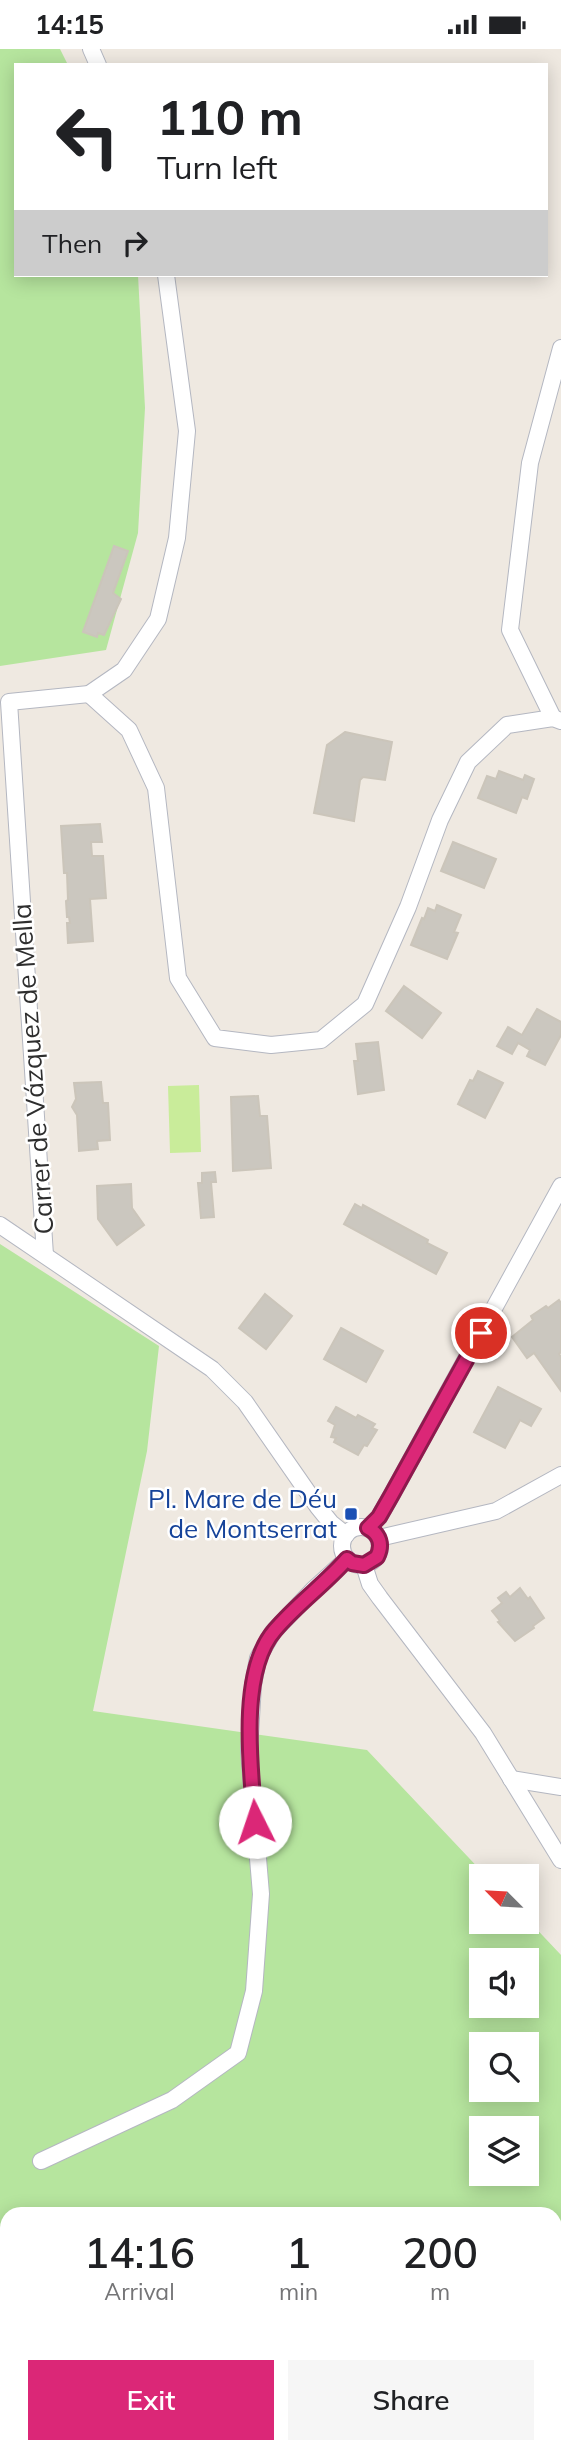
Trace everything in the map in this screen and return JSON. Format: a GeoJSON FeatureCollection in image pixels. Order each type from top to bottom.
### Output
{"type":"FeatureCollection","features":[{"type":"Feature","properties":{"kind":"street","name":"Carrer de Vázquez de Mella"},"geometry":{"type":"LineString","coordinates":[[45,1255],[9,702],[89,694],[124,670],[158,619],[177,537],[187,431],[166,277]]}},
{"type":"Feature","properties":{"kind":"street"},"geometry":{"type":"LineString","coordinates":[[89,694],[129,730],[156,788],[178,978],[215,1038],[271,1045],[321,1039],[365,1004],[408,907],[440,820],[468,762],[507,725],[557,720],[510,630],[530,463],[561,348]]}},
{"type":"Feature","properties":{"kind":"street"},"geometry":{"type":"LineString","coordinates":[[561,1186],[379,1517],[373,1533],[381,1548],[377,1557],[364,1565],[352,1563],[347,1559],[342,1547],[345,1535],[353,1528],[373,1533],[496,1511],[561,1475]]}},
{"type":"Feature","properties":{"kind":"street"},"geometry":{"type":"LineString","coordinates":[[0,1225],[212,1369],[259,1421],[318,1507],[345,1535]]}},
{"type":"Feature","properties":{"kind":"street"},"geometry":{"type":"LineString","coordinates":[[41,2161],[172,2100],[238,2053],[254,1991],[261,1894],[249,1751],[253,1685],[258,1657],[273,1632],[347,1559]]}},
{"type":"Feature","properties":{"kind":"street"},"geometry":{"type":"LineString","coordinates":[[364,1565],[370,1584],[483,1734],[561,1860]]}},
{"type":"Feature","properties":{"kind":"street"},"geometry":{"type":"LineString","coordinates":[[512,1779],[561,1787]]}},
{"type":"Feature","properties":{"kind":"green space"},"geometry":{"type":"Polygon","coordinates":[[[0,49],[60,49],[67,63],[14,63],[14,277],[138,277],[145,408],[138,533],[106,650],[0,666],[0,49]]]}},
{"type":"Feature","properties":{"kind":"green space"},"geometry":{"type":"Polygon","coordinates":[[[199,1085],[201,1152],[170,1153],[168,1086],[199,1085]]]}},
{"type":"Feature","properties":{"kind":"green space"},"geometry":{"type":"Polygon","coordinates":[[[0,1244],[159,1346],[147,1451],[93,1711],[367,1750],[475,1864],[469,1864],[469,1934],[539,1934],[539,1932],[561,1955],[561,2207],[0,2207],[0,1244]]]}},
{"type":"Feature","properties":{"kind":"building"},"geometry":{"type":"Polygon","coordinates":[[[114,546],[128,551],[113,593],[121,599],[104,635],[98,633],[97,637],[83,632],[114,546]]]}},
{"type":"Feature","properties":{"kind":"building"},"geometry":{"type":"Polygon","coordinates":[[[345,732],[392,742],[385,780],[363,777],[360,780],[354,821],[314,813],[327,745],[345,732]]]}},
{"type":"Feature","properties":{"kind":"building"},"geometry":{"type":"Polygon","coordinates":[[[499,771],[523,780],[525,775],[534,779],[527,799],[522,797],[516,813],[478,798],[487,776],[496,779],[499,771]]]}},
{"type":"Feature","properties":{"kind":"building"},"geometry":{"type":"Polygon","coordinates":[[[100,824],[102,842],[91,842],[92,856],[103,856],[106,898],[90,899],[93,941],[68,943],[67,923],[70,923],[67,917],[67,873],[64,873],[61,826],[100,824]]]}},
{"type":"Feature","properties":{"kind":"building"},"geometry":{"type":"Polygon","coordinates":[[[453,842],[496,859],[484,888],[441,871],[453,842]]]}},
{"type":"Feature","properties":{"kind":"building"},"geometry":{"type":"Polygon","coordinates":[[[437,905],[461,915],[454,932],[458,933],[447,959],[411,945],[428,908],[435,911],[437,905]]]}},
{"type":"Feature","properties":{"kind":"building"},"geometry":{"type":"Polygon","coordinates":[[[404,986],[441,1013],[422,1038],[386,1011],[404,986]]]}},
{"type":"Feature","properties":{"kind":"building"},"geometry":{"type":"Polygon","coordinates":[[[537,1009],[561,1022],[561,1035],[545,1065],[527,1056],[530,1050],[518,1043],[512,1054],[497,1046],[508,1027],[522,1035],[537,1009]]]}},
{"type":"Feature","properties":{"kind":"building"},"geometry":{"type":"Polygon","coordinates":[[[378,1042],[384,1090],[358,1094],[354,1061],[358,1061],[356,1044],[378,1042]]]}},
{"type":"Feature","properties":{"kind":"building"},"geometry":{"type":"Polygon","coordinates":[[[478,1071],[503,1083],[485,1118],[458,1104],[470,1080],[473,1081],[478,1071]]]}},
{"type":"Feature","properties":{"kind":"building"},"geometry":{"type":"Polygon","coordinates":[[[101,1082],[103,1103],[108,1103],[110,1140],[97,1141],[98,1149],[79,1151],[77,1115],[72,1107],[76,1099],[74,1083],[101,1082]]]}},
{"type":"Feature","properties":{"kind":"building"},"geometry":{"type":"Polygon","coordinates":[[[258,1096],[260,1116],[267,1116],[271,1168],[233,1171],[231,1097],[258,1096]]]}},
{"type":"Feature","properties":{"kind":"building"},"geometry":{"type":"Polygon","coordinates":[[[215,1172],[216,1182],[211,1182],[214,1217],[201,1218],[198,1183],[202,1183],[202,1173],[215,1172]]]}},
{"type":"Feature","properties":{"kind":"building"},"geometry":{"type":"Polygon","coordinates":[[[131,1184],[132,1208],[144,1225],[117,1245],[98,1219],[97,1186],[131,1184]]]}},
{"type":"Feature","properties":{"kind":"building"},"geometry":{"type":"Polygon","coordinates":[[[355,1204],[362,1208],[363,1205],[447,1253],[436,1274],[344,1224],[355,1204]]]}},
{"type":"Feature","properties":{"kind":"building"},"geometry":{"type":"Polygon","coordinates":[[[265,1294],[292,1316],[266,1349],[239,1328],[265,1294]]]}},
{"type":"Feature","properties":{"kind":"building"},"geometry":{"type":"Polygon","coordinates":[[[559,1300],[561,1391],[534,1353],[527,1358],[512,1337],[533,1320],[531,1316],[559,1300]]]}},
{"type":"Feature","properties":{"kind":"building"},"geometry":{"type":"Polygon","coordinates":[[[341,1328],[383,1351],[366,1382],[324,1359],[341,1328]]]}},
{"type":"Feature","properties":{"kind":"building"},"geometry":{"type":"Polygon","coordinates":[[[498,1387],[541,1409],[531,1426],[520,1420],[505,1448],[474,1432],[498,1387]]]}},
{"type":"Feature","properties":{"kind":"building"},"geometry":{"type":"Polygon","coordinates":[[[336,1407],[375,1424],[372,1428],[377,1430],[358,1455],[334,1442],[336,1438],[331,1437],[335,1425],[328,1421],[336,1407]]]}},
{"type":"Feature","properties":{"kind":"building"},"geometry":{"type":"Polygon","coordinates":[[[520,1588],[528,1599],[530,1597],[544,1618],[515,1641],[492,1611],[502,1603],[498,1598],[506,1592],[510,1597],[520,1588]]]}},
{"type":"Feature","properties":{"kind":"place","name":"Pl. Mare de Déu de Montserrat"},"geometry":{"type":"Point","coordinates":[351,1514]}},
{"type":"Feature","properties":{"kind":"route"},"geometry":{"type":"LineString","coordinates":[[255,1822],[249,1751],[253,1685],[258,1657],[273,1632],[347,1559],[352,1563],[364,1565],[377,1557],[381,1543],[376,1533],[368,1528],[379,1517],[481,1333]]}}]}
